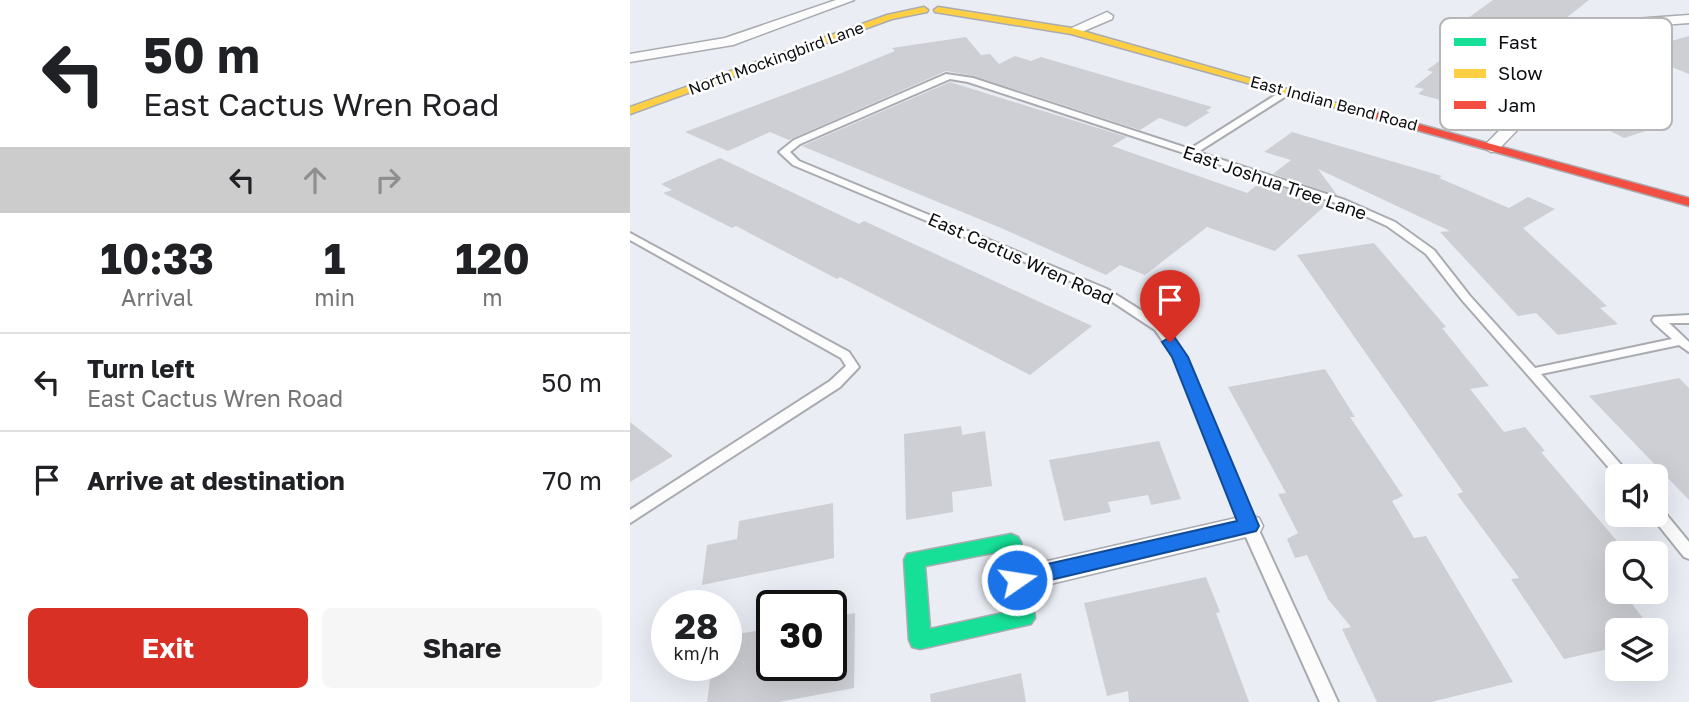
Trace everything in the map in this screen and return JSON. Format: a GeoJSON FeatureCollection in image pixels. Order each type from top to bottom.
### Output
{"type":"FeatureCollection","features":[{"type":"Feature","properties":{"kind":"street"},"geometry":{"type":"LineString","coordinates":[[630,58],[727,42],[848,0]]}},
{"type":"Feature","properties":{"kind":"street","name":"North Mockingbird Lane"},"geometry":{"type":"LineString","coordinates":[[630,104],[863,20],[905,1],[907,6],[931,10]]}},
{"type":"Feature","properties":{"kind":"street","name":"North Mockingbird Lane"},"geometry":{"type":"LineString","coordinates":[[630,111],[890,17],[963,1]]}},
{"type":"Feature","properties":{"kind":"street","name":"East Indian Bend Road"},"geometry":{"type":"LineString","coordinates":[[963,1],[1689,202]]}},
{"type":"Feature","properties":{"kind":"street","name":"East Indian Bend Road"},"geometry":{"type":"LineString","coordinates":[[931,10],[1066,30]]}},
{"type":"Feature","properties":{"kind":"street"},"geometry":{"type":"LineString","coordinates":[[1066,30],[1107,16]]}},
{"type":"Feature","properties":{"kind":"street"},"geometry":{"type":"LineString","coordinates":[[1492,147],[1509,130]]}},
{"type":"Feature","properties":{"kind":"street"},"geometry":{"type":"LineString","coordinates":[[1017,580],[1249,526]]}},
{"type":"Feature","properties":{"kind":"street"},"geometry":{"type":"LineString","coordinates":[[1011,542],[1017,580],[1024,618],[919,639],[914,560],[1011,542]]}},
{"type":"Feature","properties":{"kind":"lane","name":"East Joshua Tree Lane"},"geometry":{"type":"LineString","coordinates":[[949,76],[970,80],[1192,152],[1342,202],[1391,223],[1430,252],[1466,298],[1614,464]]}},
{"type":"Feature","properties":{"kind":"lane","name":"East Cactus Wren Road"},"geometry":{"type":"LineString","coordinates":[[949,76],[797,142],[784,152],[796,163],[1103,290],[1159,327],[1180,357],[1249,526],[1329,702]]}},
{"type":"Feature","properties":{"kind":"lane"},"geometry":{"type":"LineString","coordinates":[[1192,152],[1288,91]]}},
{"type":"Feature","properties":{"kind":"lane"},"geometry":{"type":"LineString","coordinates":[[630,236],[845,355],[853,367],[835,384],[630,517]]}},
{"type":"Feature","properties":{"kind":"lane"},"geometry":{"type":"LineString","coordinates":[[1685,344],[1658,320],[1689,319]]}},
{"type":"Feature","properties":{"kind":"lane"},"geometry":{"type":"LineString","coordinates":[[1533,372],[1685,344]]}},
{"type":"Feature","properties":{"kind":"lane"},"geometry":{"type":"LineString","coordinates":[[1668,527],[1689,553]]}},
{"type":"Feature","properties":{"kind":"building"},"geometry":{"type":"Polygon","coordinates":[[[1493,0],[1589,0],[1566,18],[1468,18],[1493,0]]]}},
{"type":"Feature","properties":{"kind":"building"},"geometry":{"type":"Polygon","coordinates":[[[1689,36],[1689,74],[1672,67],[1672,41],[1689,36]]]}},
{"type":"Feature","properties":{"kind":"building"},"geometry":{"type":"Polygon","coordinates":[[[966,37],[981,55],[990,54],[999,64],[1015,56],[1031,61],[1041,57],[1212,107],[1206,111],[1210,112],[1186,127],[1159,118],[1140,130],[974,76],[946,71],[789,140],[770,132],[728,151],[685,132],[895,51],[892,48],[966,37]]]}},
{"type":"Feature","properties":{"kind":"building"},"geometry":{"type":"Polygon","coordinates":[[[1440,60],[1440,100],[1418,94],[1424,89],[1414,87],[1433,72],[1427,70],[1440,60]]]}},
{"type":"Feature","properties":{"kind":"building"},"geometry":{"type":"Polygon","coordinates":[[[950,82],[1127,137],[1112,146],[1247,193],[1262,181],[1328,203],[1275,251],[1207,227],[1145,275],[1120,265],[1106,275],[1001,228],[802,146],[950,82]]]}},
{"type":"Feature","properties":{"kind":"building"},"geometry":{"type":"Polygon","coordinates":[[[1608,130],[1649,130],[1624,138],[1608,130]]]}},
{"type":"Feature","properties":{"kind":"building"},"geometry":{"type":"Polygon","coordinates":[[[1292,132],[1442,176],[1439,178],[1509,208],[1528,197],[1555,209],[1523,228],[1607,306],[1600,308],[1618,324],[1558,335],[1536,313],[1518,316],[1440,232],[1450,231],[1318,169],[1337,195],[1273,174],[1291,160],[1264,152],[1292,132]]]}},
{"type":"Feature","properties":{"kind":"building"},"geometry":{"type":"Polygon","coordinates":[[[720,158],[859,224],[864,221],[1092,326],[1030,375],[840,277],[837,279],[736,226],[732,228],[663,193],[672,190],[661,184],[720,158]]]}},
{"type":"Feature","properties":{"kind":"building"},"geometry":{"type":"Polygon","coordinates":[[[1374,243],[1446,327],[1442,328],[1489,386],[1470,389],[1504,432],[1525,427],[1545,451],[1541,452],[1617,541],[1605,541],[1605,604],[1632,604],[1643,618],[1605,618],[1605,650],[1564,659],[1511,579],[1519,578],[1457,494],[1463,492],[1297,255],[1374,243]]]}},
{"type":"Feature","properties":{"kind":"building"},"geometry":{"type":"Polygon","coordinates":[[[1325,369],[1355,417],[1350,417],[1403,496],[1392,501],[1414,538],[1426,536],[1513,682],[1431,702],[1377,702],[1342,629],[1351,627],[1328,599],[1307,555],[1295,558],[1287,539],[1298,533],[1278,494],[1286,493],[1228,387],[1325,369]]]}},
{"type":"Feature","properties":{"kind":"building"},"geometry":{"type":"Polygon","coordinates":[[[1679,378],[1689,388],[1689,500],[1668,478],[1668,464],[1654,464],[1589,396],[1679,378]]]}},
{"type":"Feature","properties":{"kind":"building"},"geometry":{"type":"Polygon","coordinates":[[[630,422],[673,456],[630,482],[630,422]]]}},
{"type":"Feature","properties":{"kind":"building"},"geometry":{"type":"Polygon","coordinates":[[[961,426],[962,435],[985,431],[992,486],[952,492],[953,512],[906,520],[904,434],[961,426]]]}},
{"type":"Feature","properties":{"kind":"building"},"geometry":{"type":"Polygon","coordinates":[[[1159,441],[1181,499],[1151,505],[1148,495],[1108,502],[1111,512],[1064,521],[1049,460],[1159,441]]]}},
{"type":"Feature","properties":{"kind":"building"},"geometry":{"type":"Polygon","coordinates":[[[833,503],[834,558],[702,585],[707,545],[737,539],[739,521],[833,503]]]}},
{"type":"Feature","properties":{"kind":"building"},"geometry":{"type":"Polygon","coordinates":[[[1206,577],[1220,612],[1216,613],[1249,702],[1129,702],[1128,691],[1107,696],[1084,603],[1206,577]]]}},
{"type":"Feature","properties":{"kind":"building"},"geometry":{"type":"Polygon","coordinates":[[[855,613],[854,688],[779,702],[707,702],[710,681],[742,681],[742,633],[756,631],[756,681],[847,681],[847,614],[855,613]]]}},
{"type":"Feature","properties":{"kind":"building"},"geometry":{"type":"Polygon","coordinates":[[[1021,673],[1026,702],[931,702],[930,694],[1021,673]]]}},
{"type":"Feature","properties":{"kind":"traffic: fast"},"geometry":{"type":"LineString","coordinates":[[1011,542],[1024,618],[920,640],[914,560],[1011,542]]}},
{"type":"Feature","properties":{"kind":"traffic: slow"},"geometry":{"type":"LineString","coordinates":[[630,111],[890,17],[924,10]]}},
{"type":"Feature","properties":{"kind":"traffic: slow"},"geometry":{"type":"LineString","coordinates":[[938,10],[1072,31],[1370,114]]}},
{"type":"Feature","properties":{"kind":"traffic: jam"},"geometry":{"type":"LineString","coordinates":[[1370,114],[1689,202]]}},
{"type":"Feature","properties":{"kind":"route"},"geometry":{"type":"LineString","coordinates":[[1017,580],[1249,526],[1180,357],[1170,342]]}}]}
